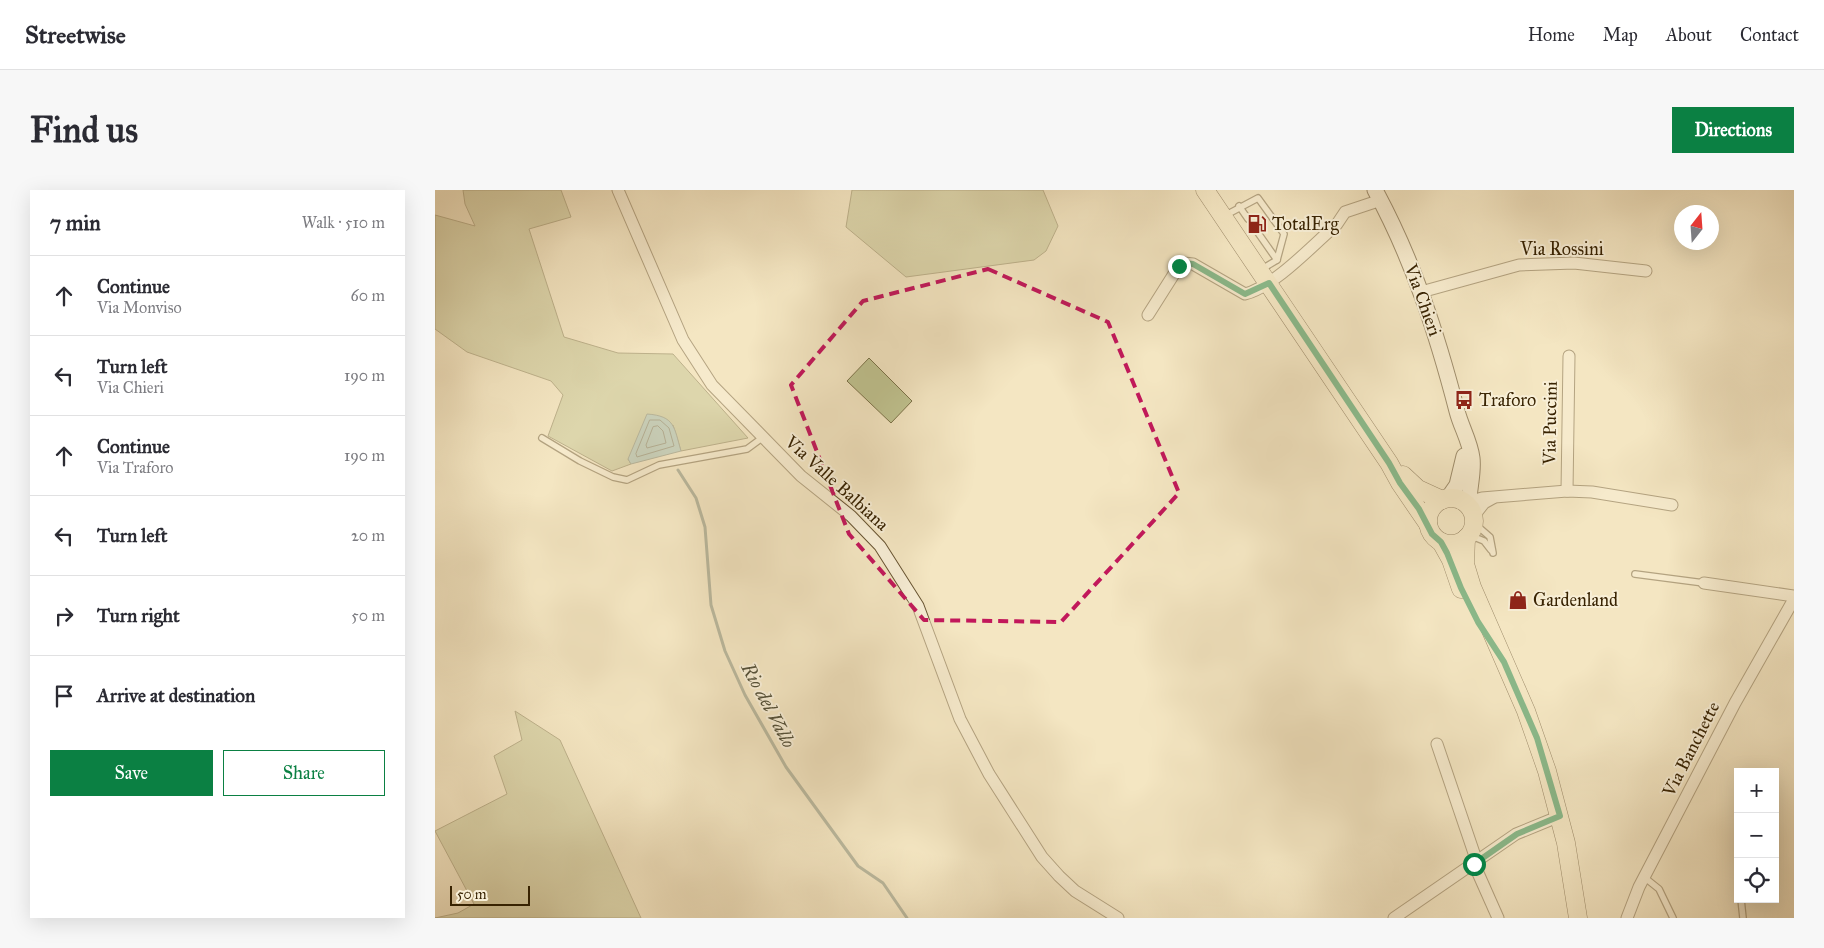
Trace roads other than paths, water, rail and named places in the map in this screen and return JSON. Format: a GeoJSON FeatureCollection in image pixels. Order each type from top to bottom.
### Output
{"type":"FeatureCollection","features":[{"type":"Feature","properties":{"kind":"main road"},"geometry":{"type":"LineString","coordinates":[[1205,190],[1389,463],[1400,483],[1428,524],[1432,534],[1441,542],[1452,544],[1470,524],[1457,499],[1445,499],[1418,489],[1389,463]]}},
{"type":"Feature","properties":{"kind":"main road","name":"Via Chieri"},"geometry":{"type":"LineString","coordinates":[[1378,195],[1399,237],[1421,292],[1439,342],[1458,415],[1468,440],[1472,458],[1468,492],[1470,524],[1467,573],[1537,738],[1560,816],[1578,918]]}},
{"type":"Feature","properties":{"kind":"main road","name":"Via Chieri"},"geometry":{"type":"LineString","coordinates":[[1445,499],[1457,485],[1464,462],[1458,415]]}},
{"type":"Feature","properties":{"kind":"main road"},"geometry":{"type":"LineString","coordinates":[[1428,524],[1432,508],[1445,499]]}},
{"type":"Feature","properties":{"kind":"main road","name":"Via Chieri"},"geometry":{"type":"LineString","coordinates":[[1441,542],[1451,560],[1461,588],[1478,622],[1504,662]]}},
{"type":"Feature","properties":{"kind":"street","name":"Via Valle Balbiana"},"geometry":{"type":"LineString","coordinates":[[618,190],[683,340],[712,384],[762,438],[801,476],[851,516],[881,546],[918,606],[960,719],[994,782],[1043,856],[1059,876],[1075,891],[1118,918]]}},
{"type":"Feature","properties":{"kind":"street"},"geometry":{"type":"LineString","coordinates":[[1148,315],[1179,266],[1184,263],[1193,264],[1245,294],[1337,224],[1345,212],[1378,195]]}},
{"type":"Feature","properties":{"kind":"street","name":"Via Rossini"},"geometry":{"type":"LineString","coordinates":[[1421,292],[1519,265],[1574,263],[1646,271]]}},
{"type":"Feature","properties":{"kind":"street","name":"Via Puccini"},"geometry":{"type":"LineString","coordinates":[[1567,490],[1569,356]]}},
{"type":"Feature","properties":{"kind":"street","name":"Via Puccini"},"geometry":{"type":"LineString","coordinates":[[1470,524],[1475,500],[1567,490],[1592,492],[1672,505]]}},
{"type":"Feature","properties":{"kind":"street","name":"Via Banchette"},"geometry":{"type":"LineString","coordinates":[[1627,918],[1644,877],[1735,703],[1794,598],[1704,583]]}},
{"type":"Feature","properties":{"kind":"street"},"geometry":{"type":"LineString","coordinates":[[1437,744],[1476,863],[1499,918]]}},
{"type":"Feature","properties":{"kind":"street"},"geometry":{"type":"LineString","coordinates":[[1394,918],[1517,834],[1560,816]]}},
{"type":"Feature","properties":{"kind":"lane"},"geometry":{"type":"LineString","coordinates":[[1223,216],[1239,206],[1258,198],[1284,234],[1277,260],[1265,277]]}},
{"type":"Feature","properties":{"kind":"lane"},"geometry":{"type":"LineString","coordinates":[[1239,206],[1248,219]]}},
{"type":"Feature","properties":{"kind":"lane"},"geometry":{"type":"LineString","coordinates":[[1256,230],[1277,260]]}},
{"type":"Feature","properties":{"kind":"lane"},"geometry":{"type":"LineString","coordinates":[[542,438],[580,461],[613,477],[627,480],[659,465],[747,449],[762,438]]}},
{"type":"Feature","properties":{"kind":"lane"},"geometry":{"type":"LineString","coordinates":[[1635,574],[1704,583]]}},
{"type":"Feature","properties":{"kind":"lane"},"geometry":{"type":"LineString","coordinates":[[1644,877],[1659,889],[1673,918]]}},
{"type":"Feature","properties":{"kind":"lane"},"geometry":{"type":"LineString","coordinates":[[1741,903],[1743,918]]}},
{"type":"Feature","properties":{"kind":"water"},"geometry":{"type":"Polygon","coordinates":[[[647,414],[663,417],[672,424],[681,451],[631,464],[628,459],[647,414]]]}},
{"type":"Feature","properties":{"kind":"waterway","name":"Rio del Vallo"},"geometry":{"type":"LineString","coordinates":[[678,470],[696,498],[705,527],[711,605],[725,651],[745,695],[786,767],[858,866],[883,883],[907,918]]}},
{"type":"Feature","properties":{"kind":"place","name":"TotalErg"},"geometry":{"type":"Point","coordinates":[1257,224]}},
{"type":"Feature","properties":{"kind":"place","name":"Traforo"},"geometry":{"type":"Point","coordinates":[1464,400]}},
{"type":"Feature","properties":{"kind":"place","name":"Gardenland"},"geometry":{"type":"Point","coordinates":[1518,600]}}]}
